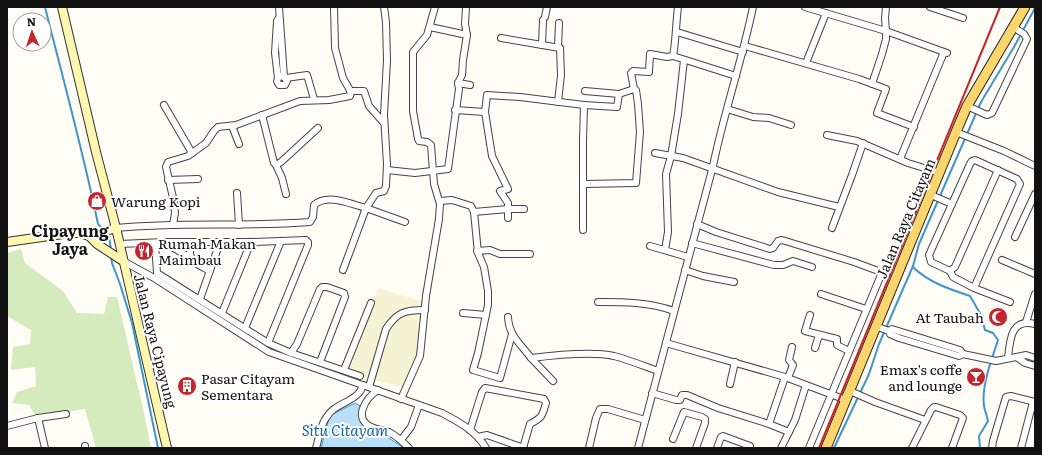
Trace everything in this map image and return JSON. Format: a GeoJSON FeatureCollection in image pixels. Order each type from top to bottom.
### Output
{"type":"FeatureCollection","features":[{"type":"Feature","properties":{"kind":"main road","name":"Jalan Raya Cipayung"},"geometry":{"type":"LineString","coordinates":[[62,7],[96,152],[109,230],[120,244],[167,448]]}},
{"type":"Feature","properties":{"kind":"main road","name":"Jalan Raya Citayam"},"geometry":{"type":"LineString","coordinates":[[826,448],[846,400],[852,392],[878,327],[934,197],[940,173],[971,108],[1019,31],[1025,7]]}},
{"type":"Feature","properties":{"kind":"main road"},"geometry":{"type":"LineString","coordinates":[[89,236],[109,230]]}},
{"type":"Feature","properties":{"kind":"main road"},"geometry":{"type":"LineString","coordinates":[[7,242],[70,232],[80,233],[89,236],[123,261]]}},
{"type":"Feature","properties":{"kind":"street"},"geometry":{"type":"LineString","coordinates":[[279,7],[279,18],[281,21],[283,78],[307,75],[314,99]]}},
{"type":"Feature","properties":{"kind":"street"},"geometry":{"type":"LineString","coordinates":[[173,226],[175,213],[166,167],[168,162],[188,156],[206,143],[218,127],[232,126],[300,101],[314,99],[329,100],[350,96],[350,90],[344,78],[335,48],[334,7]]}},
{"type":"Feature","properties":{"kind":"street"},"geometry":{"type":"LineString","coordinates":[[343,270],[366,208],[376,193],[385,189],[387,170],[384,123],[387,60],[384,7]]}},
{"type":"Feature","properties":{"kind":"street"},"geometry":{"type":"LineString","coordinates":[[402,399],[420,356],[424,310],[439,219],[440,201],[434,184],[431,145],[428,142],[419,141],[413,111],[414,52],[427,35],[436,7]]}},
{"type":"Feature","properties":{"kind":"street"},"geometry":{"type":"LineString","coordinates":[[387,170],[433,172],[448,169],[458,82],[462,75],[467,35],[465,24],[466,7]]}},
{"type":"Feature","properties":{"kind":"street"},"geometry":{"type":"LineString","coordinates":[[542,45],[544,19],[547,7]]}},
{"type":"Feature","properties":{"kind":"street"},"geometry":{"type":"LineString","coordinates":[[673,56],[677,32],[676,20],[678,7]]}},
{"type":"Feature","properties":{"kind":"street"},"geometry":{"type":"LineString","coordinates":[[646,448],[639,447],[645,420],[744,49],[753,7]]}},
{"type":"Feature","properties":{"kind":"street"},"geometry":{"type":"LineString","coordinates":[[805,7],[886,31],[946,52],[900,159]]}},
{"type":"Feature","properties":{"kind":"street"},"geometry":{"type":"LineString","coordinates":[[872,84],[882,54],[886,31],[886,7]]}},
{"type":"Feature","properties":{"kind":"street"},"geometry":{"type":"LineString","coordinates":[[930,7],[963,18]]}},
{"type":"Feature","properties":{"kind":"street"},"geometry":{"type":"LineString","coordinates":[[806,63],[826,13]]}},
{"type":"Feature","properties":{"kind":"street"},"geometry":{"type":"LineString","coordinates":[[558,102],[562,55],[560,48],[558,47],[559,23]]}},
{"type":"Feature","properties":{"kind":"street"},"geometry":{"type":"LineString","coordinates":[[430,27],[467,35]]}},
{"type":"Feature","properties":{"kind":"street"},"geometry":{"type":"LineString","coordinates":[[971,108],[987,115],[992,113],[1027,42],[1027,38],[1019,31]]}},
{"type":"Feature","properties":{"kind":"street"},"geometry":{"type":"LineString","coordinates":[[677,32],[806,63],[886,89],[877,113],[914,127]]}},
{"type":"Feature","properties":{"kind":"street"},"geometry":{"type":"LineString","coordinates":[[501,38],[558,47]]}},
{"type":"Feature","properties":{"kind":"street"},"geometry":{"type":"LineString","coordinates":[[584,184],[636,183],[640,132],[636,90],[634,89],[631,73],[633,71],[649,72],[650,54],[667,57],[673,56],[736,76]]}},
{"type":"Feature","properties":{"kind":"street"},"geometry":{"type":"LineString","coordinates":[[665,250],[668,232],[666,174],[671,156],[678,114],[684,60]]}},
{"type":"Feature","properties":{"kind":"street"},"geometry":{"type":"LineString","coordinates":[[458,82],[470,85]]}},
{"type":"Feature","properties":{"kind":"street"},"geometry":{"type":"LineString","coordinates":[[585,91],[618,94],[634,89]]}},
{"type":"Feature","properties":{"kind":"street"},"geometry":{"type":"LineString","coordinates":[[350,90],[364,91],[369,106],[384,123]]}},
{"type":"Feature","properties":{"kind":"street"},"geometry":{"type":"LineString","coordinates":[[508,218],[508,203],[500,190],[508,189],[492,156],[485,112],[487,95],[617,107],[618,94]]}},
{"type":"Feature","properties":{"kind":"street"},"geometry":{"type":"LineString","coordinates":[[164,105],[192,153]]}},
{"type":"Feature","properties":{"kind":"street"},"geometry":{"type":"LineString","coordinates":[[583,230],[584,105]]}},
{"type":"Feature","properties":{"kind":"street"},"geometry":{"type":"LineString","coordinates":[[455,110],[485,112]]}},
{"type":"Feature","properties":{"kind":"street"},"geometry":{"type":"LineString","coordinates":[[727,110],[753,117],[769,118],[791,125]]}},
{"type":"Feature","properties":{"kind":"street"},"geometry":{"type":"LineString","coordinates":[[262,115],[274,163],[282,178],[286,194]]}},
{"type":"Feature","properties":{"kind":"street"},"geometry":{"type":"LineString","coordinates":[[232,126],[239,144]]}},
{"type":"Feature","properties":{"kind":"street"},"geometry":{"type":"LineString","coordinates":[[276,165],[318,128]]}},
{"type":"Feature","properties":{"kind":"street"},"geometry":{"type":"LineString","coordinates":[[959,133],[1004,151],[1035,166]]}},
{"type":"Feature","properties":{"kind":"street"},"geometry":{"type":"LineString","coordinates":[[828,135],[862,143],[933,172],[940,173]]}},
{"type":"Feature","properties":{"kind":"street"},"geometry":{"type":"LineString","coordinates":[[832,228],[852,176],[862,143]]}},
{"type":"Feature","properties":{"kind":"street"},"geometry":{"type":"LineString","coordinates":[[655,153],[682,158],[778,192],[840,207]]}},
{"type":"Feature","properties":{"kind":"street"},"geometry":{"type":"LineString","coordinates":[[974,288],[1020,184],[1017,179],[979,161],[972,160],[950,203],[929,258],[931,262],[950,271],[953,277],[974,288],[1010,302]]}},
{"type":"Feature","properties":{"kind":"street"},"geometry":{"type":"LineString","coordinates":[[950,271],[955,267],[998,170]]}},
{"type":"Feature","properties":{"kind":"street"},"geometry":{"type":"LineString","coordinates":[[168,180],[198,179]]}},
{"type":"Feature","properties":{"kind":"street"},"geometry":{"type":"LineString","coordinates":[[237,193],[239,225]]}},
{"type":"Feature","properties":{"kind":"street"},"geometry":{"type":"LineString","coordinates":[[1015,237],[1035,194]]}},
{"type":"Feature","properties":{"kind":"street"},"geometry":{"type":"LineString","coordinates":[[934,197],[950,203]]}},
{"type":"Feature","properties":{"kind":"street"},"geometry":{"type":"LineString","coordinates":[[109,230],[151,225],[239,225],[310,222],[314,205],[322,200],[341,201],[405,222]]}},
{"type":"Feature","properties":{"kind":"street"},"geometry":{"type":"LineString","coordinates":[[440,201],[456,201],[470,206],[474,212],[477,251],[484,267],[488,291],[488,305],[473,370],[500,378],[512,334]]}},
{"type":"Feature","properties":{"kind":"street"},"geometry":{"type":"LineString","coordinates":[[474,212],[524,209]]}},
{"type":"Feature","properties":{"kind":"street"},"geometry":{"type":"LineString","coordinates":[[697,224],[716,232],[770,249],[773,248],[778,241],[782,240],[854,262],[880,272],[881,275],[809,448]]}},
{"type":"Feature","properties":{"kind":"street"},"geometry":{"type":"LineString","coordinates":[[120,244],[306,240],[308,245],[268,343]]}},
{"type":"Feature","properties":{"kind":"street"},"geometry":{"type":"LineString","coordinates":[[245,328],[281,241]]}},
{"type":"Feature","properties":{"kind":"street"},"geometry":{"type":"LineString","coordinates":[[164,242],[189,257],[201,267],[210,271]]}},
{"type":"Feature","properties":{"kind":"street"},"geometry":{"type":"LineString","coordinates":[[189,257],[191,242]]}},
{"type":"Feature","properties":{"kind":"street"},"geometry":{"type":"LineString","coordinates":[[200,299],[220,242]]}},
{"type":"Feature","properties":{"kind":"street"},"geometry":{"type":"LineString","coordinates":[[222,313],[251,242]]}},
{"type":"Feature","properties":{"kind":"street"},"geometry":{"type":"LineString","coordinates":[[155,243],[157,273],[268,343],[291,353],[360,376]]}},
{"type":"Feature","properties":{"kind":"street"},"geometry":{"type":"LineString","coordinates":[[692,243],[774,265],[783,265],[794,261],[812,267]]}},
{"type":"Feature","properties":{"kind":"street"},"geometry":{"type":"LineString","coordinates":[[650,246],[688,257]]}},
{"type":"Feature","properties":{"kind":"street"},"geometry":{"type":"LineString","coordinates":[[477,251],[490,250],[500,254],[530,254]]}},
{"type":"Feature","properties":{"kind":"street"},"geometry":{"type":"LineString","coordinates":[[1002,260],[1035,274]]}},
{"type":"Feature","properties":{"kind":"street"},"geometry":{"type":"LineString","coordinates":[[123,261],[154,278],[269,352],[438,411],[459,422],[470,430],[478,437],[486,448]]}},
{"type":"Feature","properties":{"kind":"street"},"geometry":{"type":"LineString","coordinates":[[685,270],[703,276],[734,282]]}},
{"type":"Feature","properties":{"kind":"street"},"geometry":{"type":"LineString","coordinates":[[291,353],[297,344],[320,289],[322,287],[327,287],[344,293],[345,297],[320,362]]}},
{"type":"Feature","properties":{"kind":"street"},"geometry":{"type":"LineString","coordinates":[[821,294],[866,309]]}},
{"type":"Feature","properties":{"kind":"street"},"geometry":{"type":"LineString","coordinates":[[1026,322],[1035,294]]}},
{"type":"Feature","properties":{"kind":"street"},"geometry":{"type":"LineString","coordinates":[[598,302],[640,303],[660,306],[674,311]]}},
{"type":"Feature","properties":{"kind":"street"},"geometry":{"type":"LineString","coordinates":[[344,370],[371,303]]}},
{"type":"Feature","properties":{"kind":"street"},"geometry":{"type":"LineString","coordinates":[[408,448],[389,432],[373,428],[363,419],[362,413],[363,405],[373,394],[371,388],[386,329],[397,315],[404,312],[424,310]]}},
{"type":"Feature","properties":{"kind":"street"},"geometry":{"type":"LineString","coordinates":[[463,313],[486,315]]}},
{"type":"Feature","properties":{"kind":"street"},"geometry":{"type":"LineString","coordinates":[[810,315],[805,330],[836,339],[836,345],[849,351]]}},
{"type":"Feature","properties":{"kind":"street"},"geometry":{"type":"LineString","coordinates":[[508,317],[512,334],[553,382]]}},
{"type":"Feature","properties":{"kind":"street"},"geometry":{"type":"LineString","coordinates":[[1008,358],[1014,330],[1018,325],[1026,322],[1035,324]]}},
{"type":"Feature","properties":{"kind":"street"},"geometry":{"type":"LineString","coordinates":[[878,327],[899,338],[959,356],[963,354],[996,361],[1008,358],[1018,358],[1026,355],[1035,358]]}},
{"type":"Feature","properties":{"kind":"street"},"geometry":{"type":"LineString","coordinates":[[815,348],[818,335]]}},
{"type":"Feature","properties":{"kind":"street"},"geometry":{"type":"LineString","coordinates":[[666,343],[787,378],[846,400]]}},
{"type":"Feature","properties":{"kind":"street"},"geometry":{"type":"LineString","coordinates":[[769,424],[793,365],[789,360],[792,347]]}},
{"type":"Feature","properties":{"kind":"street"},"geometry":{"type":"LineString","coordinates":[[531,358],[591,354],[603,355],[625,360],[658,371]]}},
{"type":"Feature","properties":{"kind":"street"},"geometry":{"type":"LineString","coordinates":[[1018,358],[1024,363],[1035,366]]}},
{"type":"Feature","properties":{"kind":"street"},"geometry":{"type":"LineString","coordinates":[[730,384],[735,362]]}},
{"type":"Feature","properties":{"kind":"street"},"geometry":{"type":"LineString","coordinates":[[781,448],[795,420],[806,385]]}},
{"type":"Feature","properties":{"kind":"street"},"geometry":{"type":"LineString","coordinates":[[316,448],[326,417],[336,408],[352,399],[359,393],[371,388]]}},
{"type":"Feature","properties":{"kind":"street"},"geometry":{"type":"LineString","coordinates":[[470,430],[482,392],[485,388],[544,399],[546,403],[542,415],[539,419],[530,424],[524,448],[487,435],[478,437]]}},
{"type":"Feature","properties":{"kind":"street"},"geometry":{"type":"LineString","coordinates":[[852,392],[925,420]]}},
{"type":"Feature","properties":{"kind":"street"},"geometry":{"type":"LineString","coordinates":[[652,393],[676,400],[680,400],[682,395],[687,395],[718,408],[789,432]]}},
{"type":"Feature","properties":{"kind":"street"},"geometry":{"type":"LineString","coordinates":[[992,448],[992,441],[1006,397],[1011,396],[1034,402],[1021,448]]}},
{"type":"Feature","properties":{"kind":"street"},"geometry":{"type":"LineString","coordinates":[[400,440],[411,428],[420,405]]}},
{"type":"Feature","properties":{"kind":"street"},"geometry":{"type":"LineString","coordinates":[[912,448],[925,420],[934,407],[963,416],[963,420],[952,448]]}},
{"type":"Feature","properties":{"kind":"street"},"geometry":{"type":"LineString","coordinates":[[588,448],[600,409],[608,409],[645,420]]}},
{"type":"Feature","properties":{"kind":"street"},"geometry":{"type":"LineString","coordinates":[[673,439],[684,412],[702,417],[705,419],[705,423],[696,448]]}},
{"type":"Feature","properties":{"kind":"street"},"geometry":{"type":"LineString","coordinates":[[7,426],[38,418],[66,414]]}},
{"type":"Feature","properties":{"kind":"street"},"geometry":{"type":"LineString","coordinates":[[38,418],[46,448]]}},
{"type":"Feature","properties":{"kind":"street"},"geometry":{"type":"LineString","coordinates":[[717,448],[721,437],[723,436],[750,446]]}},
{"type":"Feature","properties":{"kind":"shaded area"},"geometry":{"type":"Polygon","coordinates":[[[378,288],[427,303],[423,352],[406,388],[346,373],[378,288]]]}},
{"type":"Feature","properties":{"kind":"green space"},"geometry":{"type":"Polygon","coordinates":[[[21,249],[25,263],[63,291],[77,313],[104,314],[108,297],[117,297],[151,448],[96,448],[85,409],[36,417],[29,405],[12,403],[17,392],[36,386],[35,367],[11,370],[13,347],[30,344],[31,330],[7,316],[7,253],[21,249]]]}},
{"type":"Feature","properties":{"kind":"water","name":"Situ Citayam"},"geometry":{"type":"Polygon","coordinates":[[[355,403],[360,406],[363,421],[404,448],[321,448],[329,418],[333,414],[355,403]]]}},
{"type":"Feature","properties":{"kind":"waterway"},"geometry":{"type":"LineString","coordinates":[[45,7],[98,224],[103,229]]}},
{"type":"Feature","properties":{"kind":"waterway"},"geometry":{"type":"LineString","coordinates":[[834,448],[869,374],[879,344],[913,266],[919,244],[981,102],[1014,47],[1035,8]]}},
{"type":"Feature","properties":{"kind":"waterway"},"geometry":{"type":"LineString","coordinates":[[106,233],[109,235],[111,251]]}},
{"type":"Feature","properties":{"kind":"waterway"},"geometry":{"type":"LineString","coordinates":[[111,257],[132,323],[158,448]]}},
{"type":"Feature","properties":{"kind":"waterway"},"geometry":{"type":"LineString","coordinates":[[913,267],[932,281],[970,296],[981,315],[985,330],[993,333],[998,340],[984,390],[984,406],[988,421],[979,436],[980,448]]}},
{"type":"Feature","properties":{"kind":"railway"},"geometry":{"type":"LineString","coordinates":[[819,448],[1000,7]]}},
{"type":"Feature","properties":{"kind":"place","name":"Warung Kopi"},"geometry":{"type":"Point","coordinates":[97,201]}},
{"type":"Feature","properties":{"kind":"place","name":"Rumah Makan Maimbau"},"geometry":{"type":"Point","coordinates":[144,251]}},
{"type":"Feature","properties":{"kind":"place","name":"At Taubah"},"geometry":{"type":"Point","coordinates":[998,317]}},
{"type":"Feature","properties":{"kind":"place","name":"Emax's coffe and lounge"},"geometry":{"type":"Point","coordinates":[976,377]}},
{"type":"Feature","properties":{"kind":"place","name":"Pasar Citayam Sementara"},"geometry":{"type":"Point","coordinates":[187,386]}},
{"type":"Feature","properties":{"kind":"district","name":"Cipayung Jaya"},"geometry":{"type":"Point","coordinates":[70,239]}}]}
